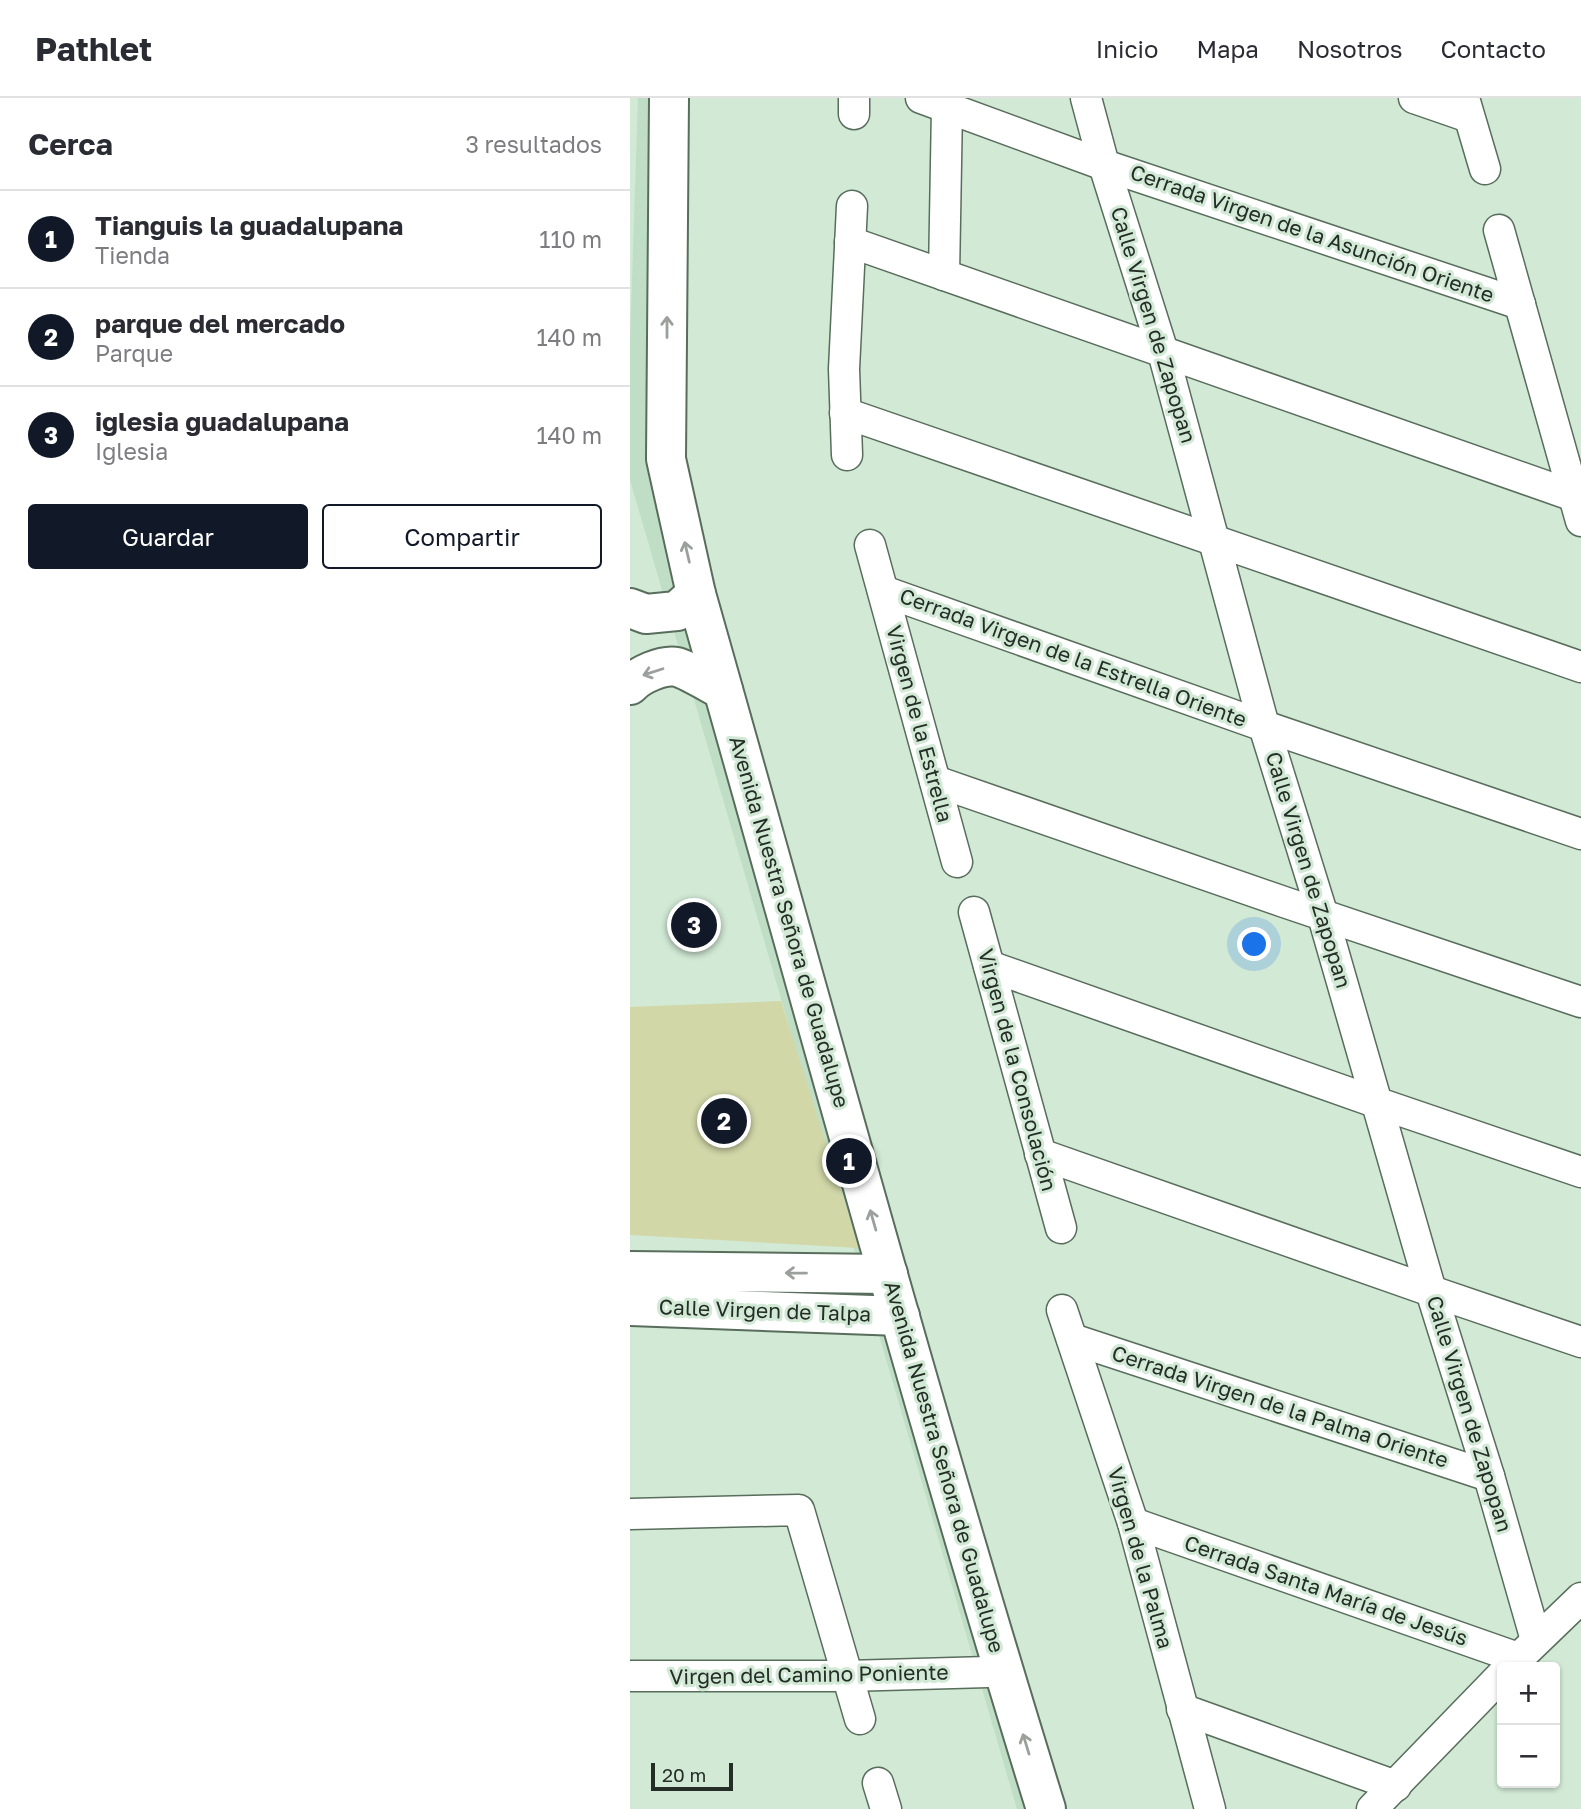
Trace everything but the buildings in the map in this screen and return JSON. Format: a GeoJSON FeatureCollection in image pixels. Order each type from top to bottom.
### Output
{"type":"FeatureCollection","features":[{"type":"Feature","properties":{"kind":"street","name":"Avenida Nuestra Señora de Guadalupe"},"geometry":{"type":"LineString","coordinates":[[669,98],[666,459],[696,594],[723,690],[900,1316],[1046,1809]]}},
{"type":"Feature","properties":{"kind":"street","name":"Calle Virgen de Zapopan"},"geometry":{"type":"LineString","coordinates":[[1086,98],[1104,165],[1163,352],[1264,726],[1323,916],[1431,1291],[1489,1476],[1517,1660]]}},
{"type":"Feature","properties":{"kind":"street"},"geometry":{"type":"LineString","coordinates":[[1414,98],[1466,108],[1485,169]]}},
{"type":"Feature","properties":{"kind":"street"},"geometry":{"type":"LineString","coordinates":[[934,103],[944,275]]}},
{"type":"Feature","properties":{"kind":"street","name":"Cerrada Virgen de la Asunción Oriente"},"geometry":{"type":"LineString","coordinates":[[934,103],[1104,165],[1520,304]]}},
{"type":"Feature","properties":{"kind":"street"},"geometry":{"type":"LineString","coordinates":[[847,455],[844,369],[852,206]]}},
{"type":"Feature","properties":{"kind":"street"},"geometry":{"type":"LineString","coordinates":[[1499,230],[1578,509]]}},
{"type":"Feature","properties":{"kind":"street"},"geometry":{"type":"LineString","coordinates":[[850,242],[1163,352],[1578,509]]}},
{"type":"Feature","properties":{"kind":"street"},"geometry":{"type":"LineString","coordinates":[[845,413],[1581,667]]}},
{"type":"Feature","properties":{"kind":"street","name":"Virgen de la Estrella"},"geometry":{"type":"LineString","coordinates":[[870,545],[957,863]]}},
{"type":"Feature","properties":{"kind":"street","name":"Cerrada Virgen de la Estrella Oriente"},"geometry":{"type":"LineString","coordinates":[[883,591],[1264,726],[1581,834]]}},
{"type":"Feature","properties":{"kind":"street"},"geometry":{"type":"LineString","coordinates":[[630,607],[646,614],[677,611],[696,594]]}},
{"type":"Feature","properties":{"kind":"street"},"geometry":{"type":"LineString","coordinates":[[630,685],[653,670],[676,667],[723,690]]}},
{"type":"Feature","properties":{"kind":"street"},"geometry":{"type":"LineString","coordinates":[[935,781],[1323,916],[1581,1002]]}},
{"type":"Feature","properties":{"kind":"street","name":"Virgen de la Consolación"},"geometry":{"type":"LineString","coordinates":[[974,912],[1061,1228]]}},
{"type":"Feature","properties":{"kind":"street"},"geometry":{"type":"LineString","coordinates":[[989,967],[1581,1172]]}},
{"type":"Feature","properties":{"kind":"street"},"geometry":{"type":"LineString","coordinates":[[1040,1154],[1581,1342]]}},
{"type":"Feature","properties":{"kind":"street","name":"Calle Virgen de Talpa"},"geometry":{"type":"LineString","coordinates":[[630,1272],[888,1274]]}},
{"type":"Feature","properties":{"kind":"street","name":"Calle Virgen de Talpa"},"geometry":{"type":"LineString","coordinates":[[630,1306],[900,1316]]}},
{"type":"Feature","properties":{"kind":"street","name":"Virgen de la Palma"},"geometry":{"type":"LineString","coordinates":[[1062,1310],[1133,1523],[1210,1809]]}},
{"type":"Feature","properties":{"kind":"street","name":"Cerrada Virgen de la Palma Oriente"},"geometry":{"type":"LineString","coordinates":[[1072,1339],[1489,1476]]}},
{"type":"Feature","properties":{"kind":"street"},"geometry":{"type":"LineString","coordinates":[[630,1514],[799,1510],[859,1719]]}},
{"type":"Feature","properties":{"kind":"street","name":"Cerrada Santa María de Jesús"},"geometry":{"type":"LineString","coordinates":[[1133,1523],[1517,1660]]}},
{"type":"Feature","properties":{"kind":"street"},"geometry":{"type":"LineString","coordinates":[[1372,1809],[1581,1598]]}},
{"type":"Feature","properties":{"kind":"street","name":"Virgen del Camino Poniente"},"geometry":{"type":"LineString","coordinates":[[630,1676],[847,1676],[988,1672]]}},
{"type":"Feature","properties":{"kind":"street"},"geometry":{"type":"LineString","coordinates":[[1182,1709],[1396,1786]]}},
{"type":"Feature","properties":{"kind":"shaded area"},"geometry":{"type":"Polygon","coordinates":[[[638,98],[679,98],[666,467],[1057,1809],[1017,1809],[630,480],[630,340],[638,98]]]}},
{"type":"Feature","properties":{"kind":"shaded area"},"geometry":{"type":"Polygon","coordinates":[[[781,1001],[859,1248],[630,1235],[630,1007],[781,1001]]]}},
{"type":"Feature","properties":{"kind":"place","name":"iglesia guadalupana"},"geometry":{"type":"Point","coordinates":[694,925]}},
{"type":"Feature","properties":{"kind":"place","name":"parque del mercado"},"geometry":{"type":"Point","coordinates":[724,1121]}},
{"type":"Feature","properties":{"kind":"place","name":"Tianguis la guadalupana"},"geometry":{"type":"Point","coordinates":[849,1161]}}]}
